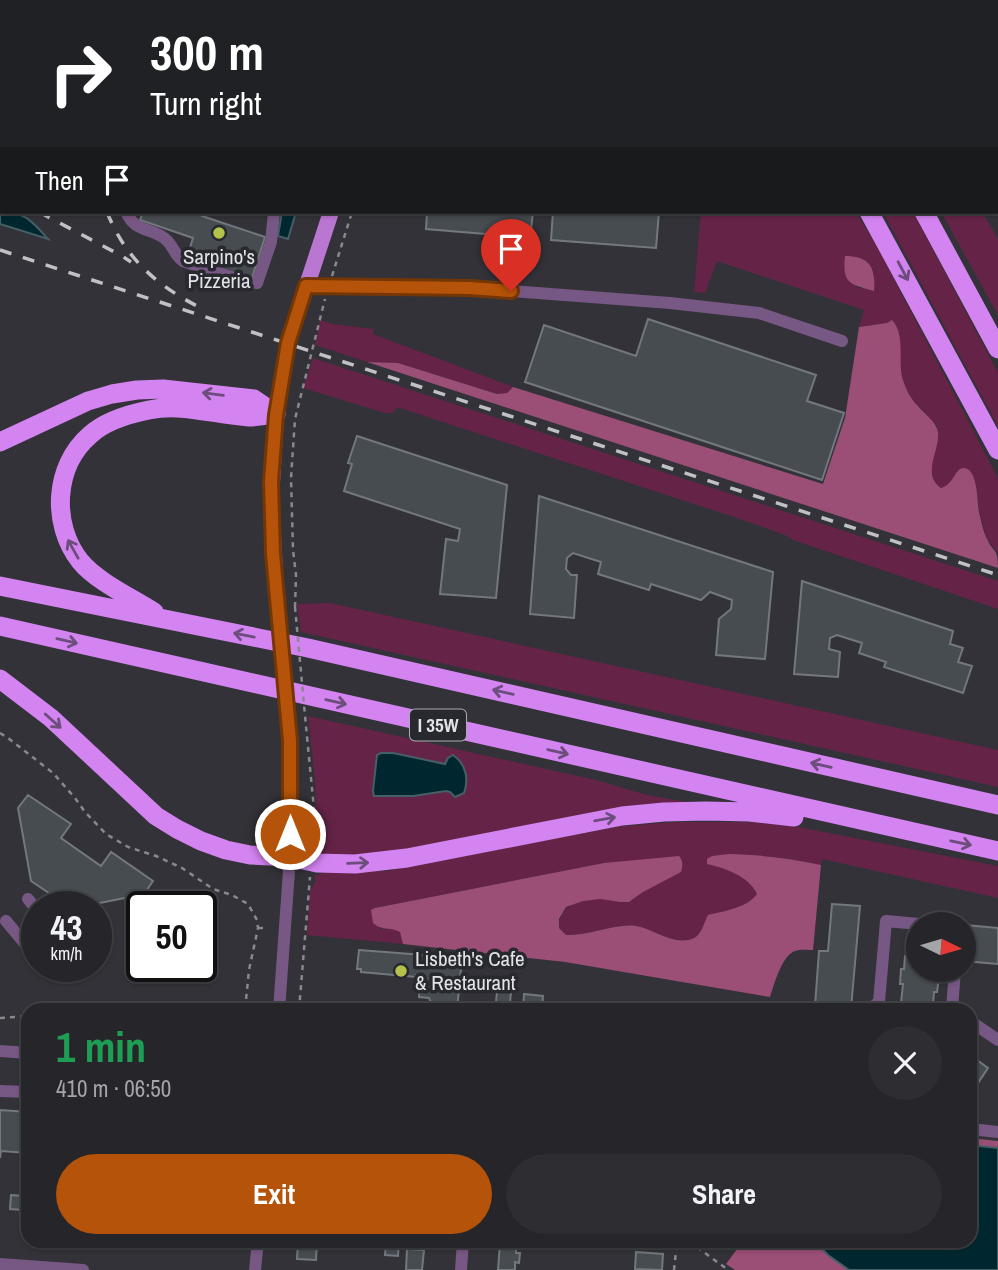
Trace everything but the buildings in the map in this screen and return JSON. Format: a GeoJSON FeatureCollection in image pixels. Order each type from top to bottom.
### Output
{"type":"FeatureCollection","features":[{"type":"Feature","properties":{"kind":"highway"},"geometry":{"type":"LineString","coordinates":[[871,214],[998,450]]}},
{"type":"Feature","properties":{"kind":"highway"},"geometry":{"type":"LineString","coordinates":[[925,214],[998,349]]}},
{"type":"Feature","properties":{"kind":"highway"},"geometry":{"type":"LineString","coordinates":[[0,442],[89,401],[137,390],[163,389],[254,398],[276,415]]}},
{"type":"Feature","properties":{"kind":"highway"},"geometry":{"type":"LineString","coordinates":[[165,619],[89,572],[71,547],[64,532],[60,499],[62,482],[74,454],[92,433],[111,422],[152,409],[191,408],[250,417],[276,415]]}},
{"type":"Feature","properties":{"kind":"highway","name":"I 35W"},"geometry":{"type":"LineString","coordinates":[[0,586],[308,648],[998,805]]}},
{"type":"Feature","properties":{"kind":"highway","name":"I 35W"},"geometry":{"type":"LineString","coordinates":[[0,626],[998,851]]}},
{"type":"Feature","properties":{"kind":"highway"},"geometry":{"type":"LineString","coordinates":[[0,679],[51,718],[147,807],[177,829],[226,850],[250,855],[355,863],[391,861],[580,823],[664,812],[749,812],[920,835]]}},
{"type":"Feature","properties":{"kind":"main road"},"geometry":{"type":"LineString","coordinates":[[290,857],[290,741],[271,500],[276,415],[288,343],[330,214]]}},
{"type":"Feature","properties":{"kind":"street"},"geometry":{"type":"LineString","coordinates":[[127,214],[139,228],[164,237],[172,246],[175,256],[183,261],[245,282],[257,283],[271,242],[274,214]]}},
{"type":"Feature","properties":{"kind":"street"},"geometry":{"type":"LineString","coordinates":[[306,286],[470,288],[670,303],[759,313],[842,341]]}},
{"type":"Feature","properties":{"kind":"street"},"geometry":{"type":"LineString","coordinates":[[280,1003],[290,857]]}},
{"type":"Feature","properties":{"kind":"street"},"geometry":{"type":"LineString","coordinates":[[6,921],[21,939]]}},
{"type":"Feature","properties":{"kind":"street"},"geometry":{"type":"LineString","coordinates":[[878,1003],[886,921],[906,923]]}},
{"type":"Feature","properties":{"kind":"street"},"geometry":{"type":"LineString","coordinates":[[952,1003],[954,982]]}},
{"type":"Feature","properties":{"kind":"street"},"geometry":{"type":"LineString","coordinates":[[977,1026],[998,1040]]}},
{"type":"Feature","properties":{"kind":"street"},"geometry":{"type":"LineString","coordinates":[[0,1051],[21,1052]]}},
{"type":"Feature","properties":{"kind":"street"},"geometry":{"type":"LineString","coordinates":[[0,1091],[21,1092]]}},
{"type":"Feature","properties":{"kind":"street"},"geometry":{"type":"LineString","coordinates":[[977,1130],[998,1132]]}},
{"type":"Feature","properties":{"kind":"street"},"geometry":{"type":"LineString","coordinates":[[255,1270],[257,1248]]}},
{"type":"Feature","properties":{"kind":"street"},"geometry":{"type":"LineString","coordinates":[[461,1270],[463,1248]]}},
{"type":"Feature","properties":{"kind":"street"},"geometry":{"type":"LineString","coordinates":[[0,1264],[83,1270]]}},
{"type":"Feature","properties":{"kind":"path"},"geometry":{"type":"LineString","coordinates":[[300,1003],[314,809],[295,607],[291,478],[295,418],[328,287],[351,214]]}},
{"type":"Feature","properties":{"kind":"path"},"geometry":{"type":"LineString","coordinates":[[0,733],[53,773],[106,834],[128,847],[182,867],[213,889],[248,904],[257,920],[258,928],[246,1003]]}},
{"type":"Feature","properties":{"kind":"path"},"geometry":{"type":"LineString","coordinates":[[258,928],[266,928]]}},
{"type":"Feature","properties":{"kind":"path"},"geometry":{"type":"LineString","coordinates":[[0,1018],[21,1016]]}},
{"type":"Feature","properties":{"kind":"path"},"geometry":{"type":"LineString","coordinates":[[674,1270],[676,1248]]}},
{"type":"Feature","properties":{"kind":"path"},"geometry":{"type":"LineString","coordinates":[[698,1248],[728,1270]]}},
{"type":"Feature","properties":{"kind":"shaded area"},"geometry":{"type":"Polygon","coordinates":[[[701,214],[857,214],[998,478],[998,553],[987,539],[977,497],[957,470],[947,486],[941,488],[935,484],[931,469],[938,436],[937,426],[911,398],[903,382],[899,353],[900,336],[892,320],[859,327],[864,310],[717,261],[705,293],[694,292],[701,214]],[[872,268],[856,287],[874,291],[874,275],[872,268]]]}},
{"type":"Feature","properties":{"kind":"shaded area"},"geometry":{"type":"Polygon","coordinates":[[[884,214],[914,214],[998,373],[998,426],[884,214]]]}},
{"type":"Feature","properties":{"kind":"shaded area"},"geometry":{"type":"Polygon","coordinates":[[[942,214],[983,214],[998,239],[998,315],[942,214]]]}},
{"type":"Feature","properties":{"kind":"shaded area"},"geometry":{"type":"Polygon","coordinates":[[[845,256],[860,258],[870,265],[874,276],[874,291],[849,281],[845,272],[845,256]]]}},
{"type":"Feature","properties":{"kind":"shaded area"},"geometry":{"type":"Polygon","coordinates":[[[320,320],[374,329],[373,334],[513,387],[507,393],[497,394],[398,363],[367,362],[315,345],[320,320]]]}},
{"type":"Feature","properties":{"kind":"shaded area"},"geometry":{"type":"Polygon","coordinates":[[[892,320],[899,334],[905,386],[938,432],[932,476],[941,488],[949,483],[961,468],[972,474],[982,526],[996,554],[998,568],[367,362],[398,363],[497,394],[507,393],[513,387],[823,484],[845,418],[859,327],[892,320]]]}},
{"type":"Feature","properties":{"kind":"shaded area"},"geometry":{"type":"Polygon","coordinates":[[[313,358],[998,581],[998,609],[793,540],[737,518],[400,408],[396,408],[393,413],[385,413],[303,388],[313,358]]]}},
{"type":"Feature","properties":{"kind":"shaded area"},"geometry":{"type":"Polygon","coordinates":[[[330,603],[998,750],[998,787],[301,632],[297,604],[330,603]]]}},
{"type":"Feature","properties":{"kind":"shaded area"},"geometry":{"type":"Polygon","coordinates":[[[308,716],[596,780],[647,795],[705,805],[382,855],[317,855],[315,779],[308,716]],[[393,753],[413,796],[446,791],[453,795],[457,758],[450,755],[445,764],[393,753]]]}},
{"type":"Feature","properties":{"kind":"shaded area"},"geometry":{"type":"Polygon","coordinates":[[[675,822],[749,822],[793,826],[998,866],[998,898],[822,859],[821,865],[767,856],[726,855],[712,856],[707,864],[742,878],[757,894],[741,906],[708,915],[699,934],[687,940],[672,939],[636,926],[566,935],[559,928],[560,920],[566,908],[572,904],[592,899],[628,902],[643,892],[604,863],[375,908],[380,929],[393,928],[400,932],[403,944],[307,935],[310,891],[316,881],[314,876],[325,872],[386,871],[623,826],[675,822]]]}},
{"type":"Feature","properties":{"kind":"shaded area"},"geometry":{"type":"Polygon","coordinates":[[[729,854],[775,857],[821,865],[813,950],[797,950],[786,958],[770,997],[565,962],[403,944],[400,932],[373,923],[371,910],[375,908],[604,863],[679,856],[682,863],[681,872],[629,902],[600,899],[566,907],[559,919],[559,928],[566,935],[575,935],[620,926],[636,926],[672,939],[687,940],[699,934],[708,915],[741,906],[757,894],[742,878],[707,864],[707,859],[712,856],[729,854]]]}},
{"type":"Feature","properties":{"kind":"shaded area"},"geometry":{"type":"Polygon","coordinates":[[[977,1139],[998,1141],[998,1148],[977,1146],[977,1139]]]}},
{"type":"Feature","properties":{"kind":"shaded area"},"geometry":{"type":"Polygon","coordinates":[[[738,1248],[822,1248],[849,1270],[735,1270],[726,1264],[738,1248]]]}},
{"type":"Feature","properties":{"kind":"water"},"geometry":{"type":"Polygon","coordinates":[[[0,214],[17,214],[28,219],[48,239],[0,224],[0,214]]]}},
{"type":"Feature","properties":{"kind":"water"},"geometry":{"type":"Polygon","coordinates":[[[282,214],[295,214],[288,239],[278,236],[282,214]]]}},
{"type":"Feature","properties":{"kind":"water"},"geometry":{"type":"Polygon","coordinates":[[[381,753],[445,764],[453,755],[465,772],[464,793],[455,797],[446,791],[413,796],[374,796],[377,755],[381,753]]]}},
{"type":"Feature","properties":{"kind":"water"},"geometry":{"type":"Polygon","coordinates":[[[977,1146],[998,1148],[998,1270],[849,1270],[822,1248],[977,1248],[977,1146]]]}},
{"type":"Feature","properties":{"kind":"railway"},"geometry":{"type":"LineString","coordinates":[[43,214],[131,262]]}},
{"type":"Feature","properties":{"kind":"railway"},"geometry":{"type":"LineString","coordinates":[[108,214],[123,243],[144,269],[170,290],[201,308]]}},
{"type":"Feature","properties":{"kind":"railway"},"geometry":{"type":"LineString","coordinates":[[0,250],[998,575]]}},
{"type":"Feature","properties":{"kind":"place","name":"Sarpino's Pizzeria"},"geometry":{"type":"Point","coordinates":[219,233]}},
{"type":"Feature","properties":{"kind":"place","name":"Lisbeth's Cafe & Restaurant"},"geometry":{"type":"Point","coordinates":[401,971]}},
{"type":"Feature","properties":{"kind":"route"},"geometry":{"type":"LineString","coordinates":[[290,834],[290,741],[273,554],[271,481],[276,415],[288,343],[306,286],[511,291]]}}]}
